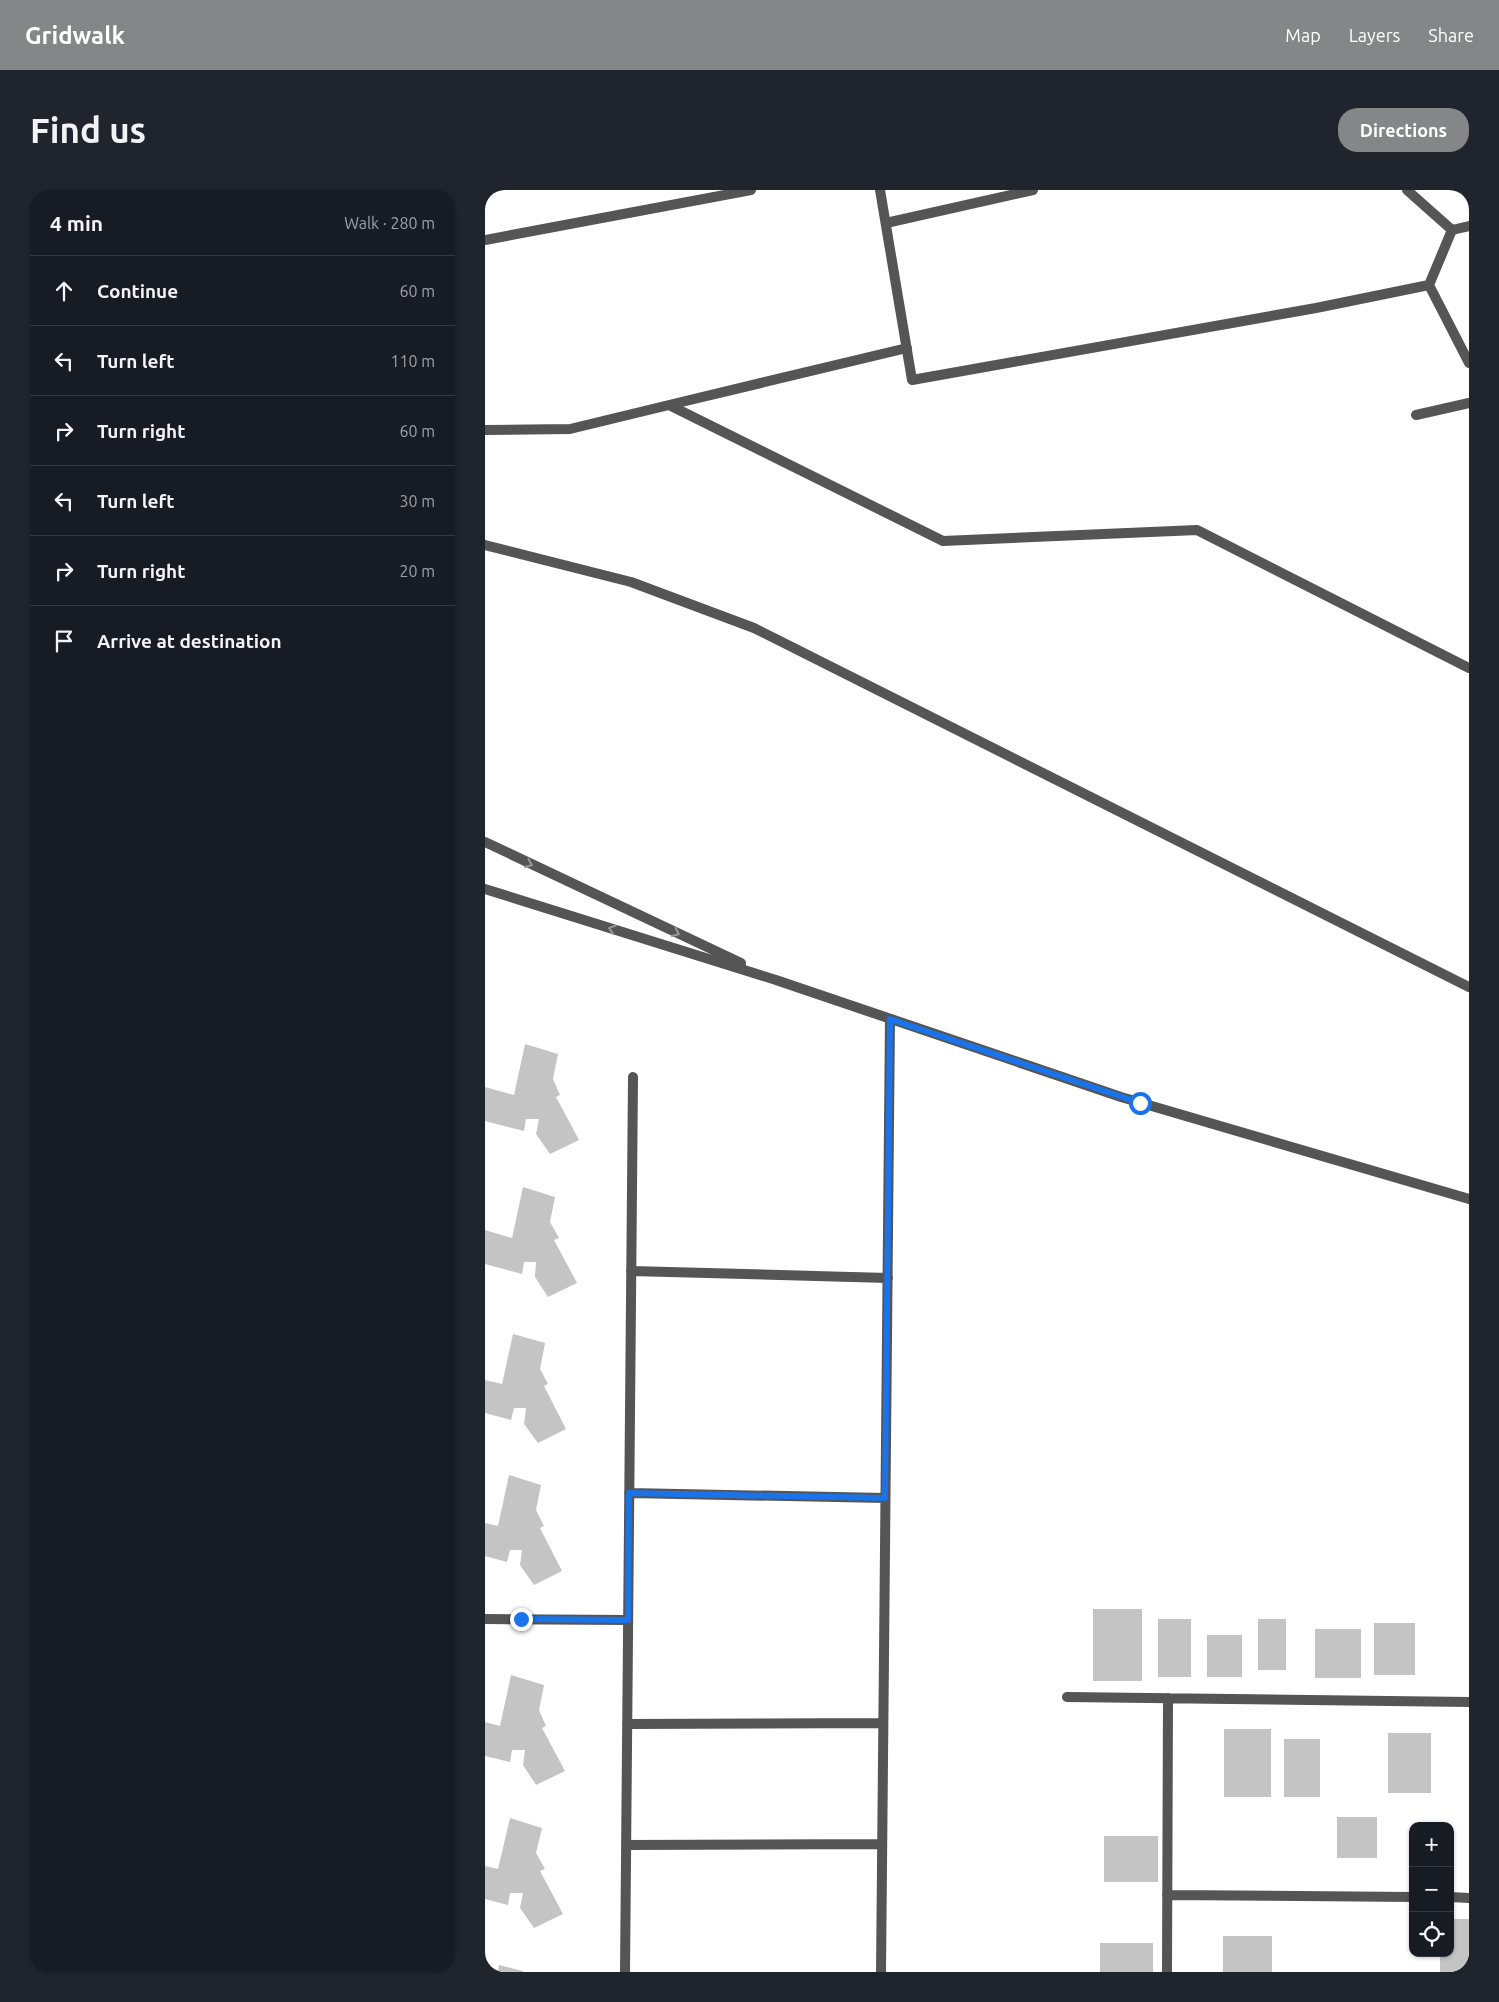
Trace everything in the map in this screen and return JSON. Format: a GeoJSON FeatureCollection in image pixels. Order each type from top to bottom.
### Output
{"type":"FeatureCollection","features":[{"type":"Feature","properties":{"kind":"street"},"geometry":{"type":"LineString","coordinates":[[485,240],[751,190]]}},
{"type":"Feature","properties":{"kind":"street"},"geometry":{"type":"LineString","coordinates":[[880,190],[912,380],[1316,308],[1429,285]]}},
{"type":"Feature","properties":{"kind":"street"},"geometry":{"type":"LineString","coordinates":[[886,223],[1033,190]]}},
{"type":"Feature","properties":{"kind":"street"},"geometry":{"type":"LineString","coordinates":[[1407,190],[1452,230]]}},
{"type":"Feature","properties":{"kind":"street"},"geometry":{"type":"LineString","coordinates":[[1452,230],[1469,226]]}},
{"type":"Feature","properties":{"kind":"street"},"geometry":{"type":"LineString","coordinates":[[1452,230],[1429,285],[1469,363]]}},
{"type":"Feature","properties":{"kind":"street"},"geometry":{"type":"LineString","coordinates":[[485,430],[570,428],[907,348]]}},
{"type":"Feature","properties":{"kind":"street"},"geometry":{"type":"LineString","coordinates":[[1416,415],[1469,403]]}},
{"type":"Feature","properties":{"kind":"street"},"geometry":{"type":"LineString","coordinates":[[669,405],[943,541],[1197,530],[1469,668]]}},
{"type":"Feature","properties":{"kind":"street"},"geometry":{"type":"LineString","coordinates":[[485,545],[631,582],[754,628],[1469,987]]}},
{"type":"Feature","properties":{"kind":"street"},"geometry":{"type":"LineString","coordinates":[[485,842],[776,980]]}},
{"type":"Feature","properties":{"kind":"street"},"geometry":{"type":"LineString","coordinates":[[485,889],[776,980],[1121,1097],[1469,1199]]}},
{"type":"Feature","properties":{"kind":"street"},"geometry":{"type":"LineString","coordinates":[[881,1972],[890,1019]]}},
{"type":"Feature","properties":{"kind":"street"},"geometry":{"type":"LineString","coordinates":[[625,1972],[633,1077]]}},
{"type":"Feature","properties":{"kind":"street"},"geometry":{"type":"LineString","coordinates":[[631,1271],[888,1278]]}},
{"type":"Feature","properties":{"kind":"street"},"geometry":{"type":"LineString","coordinates":[[629,1493],[885,1498]]}},
{"type":"Feature","properties":{"kind":"street"},"geometry":{"type":"LineString","coordinates":[[485,1619],[628,1620]]}},
{"type":"Feature","properties":{"kind":"street"},"geometry":{"type":"LineString","coordinates":[[1067,1697],[1469,1702]]}},
{"type":"Feature","properties":{"kind":"street"},"geometry":{"type":"LineString","coordinates":[[1167,1972],[1168,1698]]}},
{"type":"Feature","properties":{"kind":"street"},"geometry":{"type":"LineString","coordinates":[[627,1724],[883,1723]]}},
{"type":"Feature","properties":{"kind":"street"},"geometry":{"type":"LineString","coordinates":[[626,1845],[882,1844]]}},
{"type":"Feature","properties":{"kind":"street"},"geometry":{"type":"LineString","coordinates":[[1167,1895],[1409,1897]]}},
{"type":"Feature","properties":{"kind":"street"},"geometry":{"type":"LineString","coordinates":[[1454,1898],[1469,1898]]}},
{"type":"Feature","properties":{"kind":"building"},"geometry":{"type":"Polygon","coordinates":[[[525,1044],[558,1054],[553,1079],[560,1095],[556,1097],[579,1140],[550,1154],[536,1134],[539,1119],[526,1119],[524,1131],[485,1121],[485,1087],[514,1095],[525,1044]]]}},
{"type":"Feature","properties":{"kind":"building"},"geometry":{"type":"Polygon","coordinates":[[[523,1187],[555,1197],[550,1222],[559,1238],[554,1240],[577,1283],[548,1297],[535,1277],[536,1262],[524,1262],[522,1274],[485,1264],[485,1230],[512,1238],[523,1187]]]}},
{"type":"Feature","properties":{"kind":"building"},"geometry":{"type":"Polygon","coordinates":[[[513,1334],[545,1343],[540,1369],[548,1384],[544,1386],[566,1429],[538,1443],[524,1424],[526,1408],[514,1408],[511,1420],[485,1413],[485,1380],[502,1384],[513,1334]]]}},
{"type":"Feature","properties":{"kind":"building"},"geometry":{"type":"Polygon","coordinates":[[[509,1475],[541,1485],[536,1510],[544,1526],[540,1528],[562,1571],[534,1585],[520,1565],[522,1550],[510,1550],[507,1562],[485,1556],[485,1523],[498,1526],[509,1475]]]}},
{"type":"Feature","properties":{"kind":"building"},"geometry":{"type":"Polygon","coordinates":[[[1093,1609],[1142,1609],[1142,1681],[1093,1681],[1093,1609]]]}},
{"type":"Feature","properties":{"kind":"building"},"geometry":{"type":"Polygon","coordinates":[[[1158,1619],[1191,1619],[1191,1677],[1158,1677],[1158,1619]]]}},
{"type":"Feature","properties":{"kind":"building"},"geometry":{"type":"Polygon","coordinates":[[[1258,1619],[1286,1619],[1286,1670],[1258,1670],[1258,1619]]]}},
{"type":"Feature","properties":{"kind":"building"},"geometry":{"type":"Polygon","coordinates":[[[1374,1623],[1415,1623],[1415,1675],[1374,1675],[1374,1623]]]}},
{"type":"Feature","properties":{"kind":"building"},"geometry":{"type":"Polygon","coordinates":[[[1315,1629],[1361,1629],[1361,1678],[1315,1678],[1315,1629]]]}},
{"type":"Feature","properties":{"kind":"building"},"geometry":{"type":"Polygon","coordinates":[[[1207,1635],[1242,1635],[1242,1677],[1207,1677],[1207,1635]]]}},
{"type":"Feature","properties":{"kind":"building"},"geometry":{"type":"Polygon","coordinates":[[[511,1675],[544,1685],[539,1710],[546,1726],[542,1728],[565,1771],[536,1785],[523,1765],[525,1750],[512,1750],[510,1762],[485,1756],[485,1722],[500,1726],[511,1675]]]}},
{"type":"Feature","properties":{"kind":"building"},"geometry":{"type":"Polygon","coordinates":[[[1224,1729],[1271,1729],[1271,1797],[1224,1797],[1224,1729]]]}},
{"type":"Feature","properties":{"kind":"building"},"geometry":{"type":"Polygon","coordinates":[[[1388,1733],[1431,1733],[1431,1793],[1388,1793],[1388,1733]]]}},
{"type":"Feature","properties":{"kind":"building"},"geometry":{"type":"Polygon","coordinates":[[[1284,1739],[1320,1739],[1320,1797],[1284,1797],[1284,1739]]]}},
{"type":"Feature","properties":{"kind":"building"},"geometry":{"type":"Polygon","coordinates":[[[1337,1817],[1377,1817],[1377,1858],[1337,1858],[1337,1817]]]}},
{"type":"Feature","properties":{"kind":"building"},"geometry":{"type":"Polygon","coordinates":[[[510,1818],[542,1828],[536,1853],[545,1869],[540,1871],[563,1914],[534,1928],[520,1908],[523,1893],[510,1893],[508,1905],[485,1899],[485,1866],[498,1869],[510,1818]]]}},
{"type":"Feature","properties":{"kind":"building"},"geometry":{"type":"Polygon","coordinates":[[[1104,1836],[1158,1836],[1158,1882],[1104,1882],[1104,1836]]]}},
{"type":"Feature","properties":{"kind":"building"},"geometry":{"type":"Polygon","coordinates":[[[1454,1919],[1469,1919],[1469,1972],[1440,1972],[1440,1957],[1454,1957],[1454,1919]]]}},
{"type":"Feature","properties":{"kind":"building"},"geometry":{"type":"Polygon","coordinates":[[[1223,1936],[1272,1936],[1272,1972],[1223,1972],[1223,1936]]]}},
{"type":"Feature","properties":{"kind":"building"},"geometry":{"type":"Polygon","coordinates":[[[1100,1943],[1153,1943],[1153,1972],[1100,1972],[1100,1943]]]}},
{"type":"Feature","properties":{"kind":"building"},"geometry":{"type":"Polygon","coordinates":[[[499,1965],[523,1971],[523,1972],[498,1972],[499,1965]]]}},
{"type":"Feature","properties":{"kind":"route"},"geometry":{"type":"LineString","coordinates":[[521,1619],[628,1620],[629,1493],[885,1498],[890,1019],[1140,1103]]}}]}
